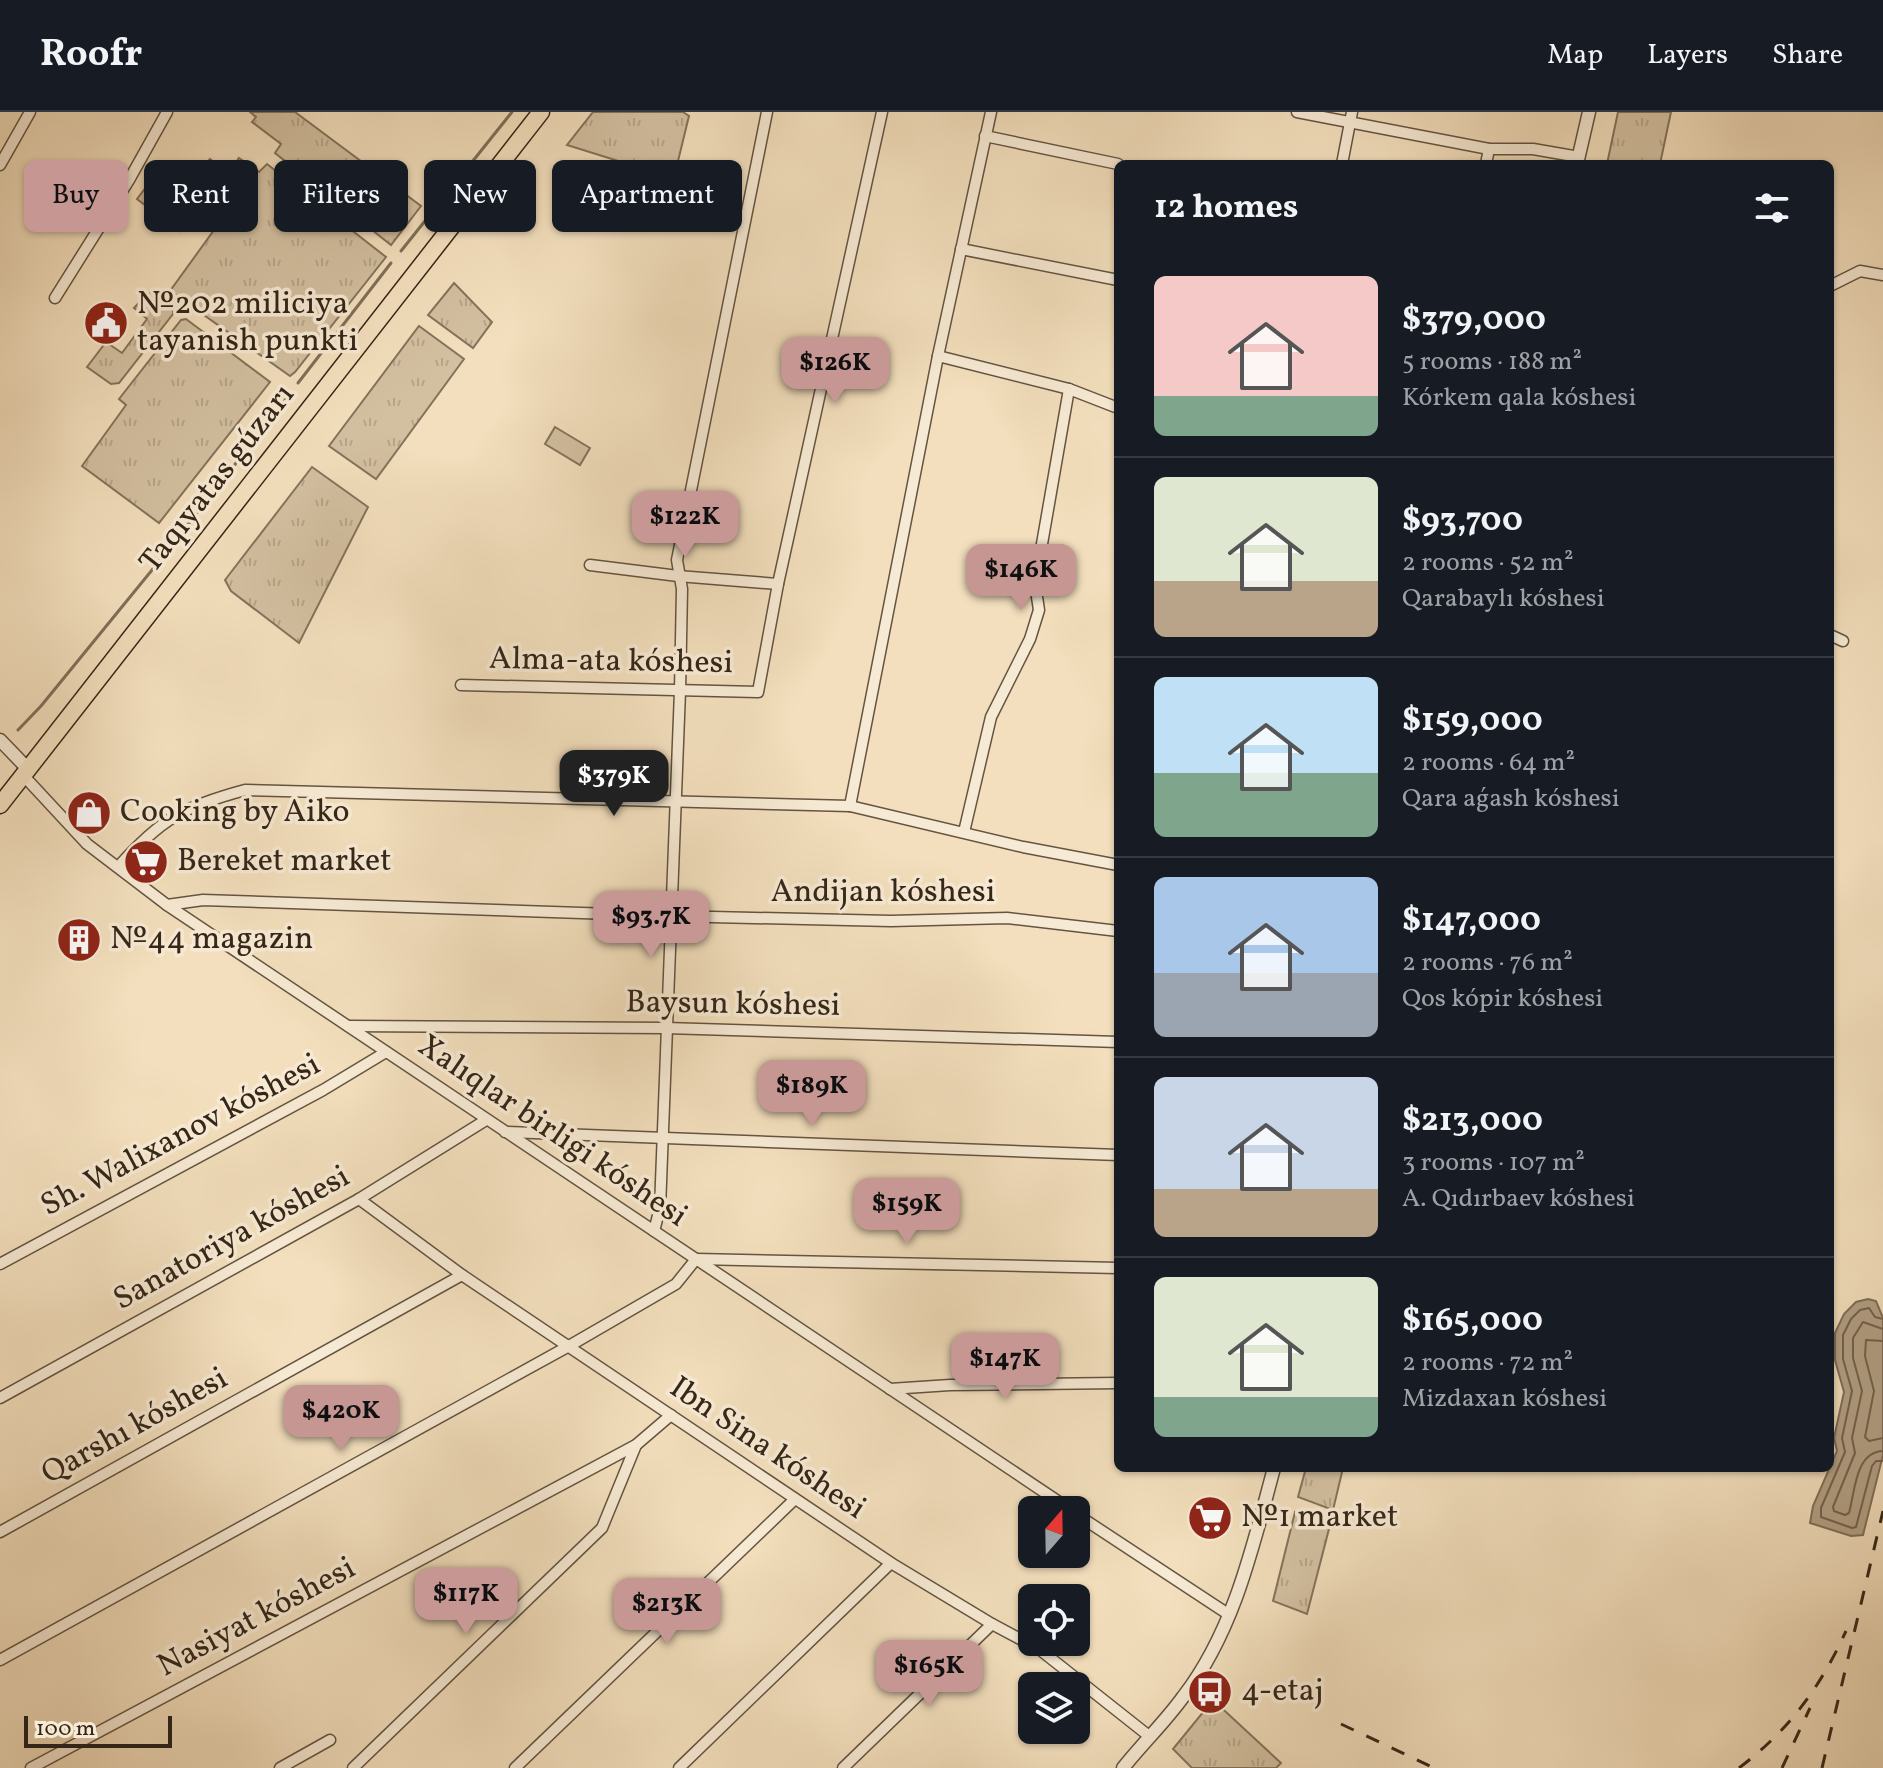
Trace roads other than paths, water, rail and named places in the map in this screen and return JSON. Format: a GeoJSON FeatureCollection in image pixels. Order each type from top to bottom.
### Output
{"type":"FeatureCollection","features":[{"type":"Feature","properties":{"kind":"highway","name":"Taqıyatas gúzarı"},"geometry":{"type":"LineString","coordinates":[[0,805],[541,112]]}},
{"type":"Feature","properties":{"kind":"street"},"geometry":{"type":"LineString","coordinates":[[0,165],[30,112]]}},
{"type":"Feature","properties":{"kind":"street"},"geometry":{"type":"LineString","coordinates":[[55,298],[129,180],[167,112]]}},
{"type":"Feature","properties":{"kind":"street"},"geometry":{"type":"LineString","coordinates":[[654,1231],[660,1208],[680,691],[682,589],[677,560],[767,112]]}},
{"type":"Feature","properties":{"kind":"street"},"geometry":{"type":"LineString","coordinates":[[590,565],[778,584],[882,112]]}},
{"type":"Feature","properties":{"kind":"street"},"geometry":{"type":"LineString","coordinates":[[850,806],[938,356],[991,112]]}},
{"type":"Feature","properties":{"kind":"street"},"geometry":{"type":"LineString","coordinates":[[1297,112],[1351,118],[1489,149],[1533,149],[1578,160],[1589,112]]}},
{"type":"Feature","properties":{"kind":"street"},"geometry":{"type":"LineString","coordinates":[[1343,160],[1351,118]]}},
{"type":"Feature","properties":{"kind":"street"},"geometry":{"type":"LineString","coordinates":[[985,136],[1114,163]]}},
{"type":"Feature","properties":{"kind":"street"},"geometry":{"type":"LineString","coordinates":[[1487,160],[1489,149]]}},
{"type":"Feature","properties":{"kind":"street"},"geometry":{"type":"LineString","coordinates":[[961,249],[1114,279]]}},
{"type":"Feature","properties":{"kind":"street"},"geometry":{"type":"LineString","coordinates":[[1834,284],[1860,271],[1883,275]]}},
{"type":"Feature","properties":{"kind":"street"},"geometry":{"type":"LineString","coordinates":[[938,356],[1069,389],[1114,406]]}},
{"type":"Feature","properties":{"kind":"street"},"geometry":{"type":"LineString","coordinates":[[964,832],[991,717],[1030,639],[1039,610],[1035,584],[1069,389]]}},
{"type":"Feature","properties":{"kind":"street","name":"Alma-ata kóshesi"},"geometry":{"type":"LineString","coordinates":[[461,685],[758,692],[778,584]]}},
{"type":"Feature","properties":{"kind":"street"},"geometry":{"type":"LineString","coordinates":[[1834,637],[1843,641]]}},
{"type":"Feature","properties":{"kind":"street","name":"Xalıqlar birligi kóshesi"},"geometry":{"type":"LineString","coordinates":[[0,740],[87,844],[167,905],[1050,1496]]}},
{"type":"Feature","properties":{"kind":"street"},"geometry":{"type":"LineString","coordinates":[[118,867],[146,835],[170,818],[205,801],[245,790],[850,806],[1023,847],[1114,864]]}},
{"type":"Feature","properties":{"kind":"street","name":"Andijan kóshesi"},"geometry":{"type":"LineString","coordinates":[[167,905],[203,900],[891,921],[1007,918],[1114,931]]}},
{"type":"Feature","properties":{"kind":"street","name":"Baysun kóshesi"},"geometry":{"type":"LineString","coordinates":[[347,1026],[666,1028],[1114,1042]]}},
{"type":"Feature","properties":{"kind":"street","name":"Sh. Walixanov kóshesi"},"geometry":{"type":"LineString","coordinates":[[0,1264],[323,1090],[386,1052]]}},
{"type":"Feature","properties":{"kind":"street","name":"Sanatoriya kóshesi"},"geometry":{"type":"LineString","coordinates":[[0,1398],[359,1199],[486,1120]]}},
{"type":"Feature","properties":{"kind":"street"},"geometry":{"type":"LineString","coordinates":[[505,1132],[1114,1155]]}},
{"type":"Feature","properties":{"kind":"street","name":"Ibn Sina kóshesi"},"geometry":{"type":"LineString","coordinates":[[359,1199],[462,1275],[891,1563],[1039,1649],[1149,1736]]}},
{"type":"Feature","properties":{"kind":"street"},"geometry":{"type":"LineString","coordinates":[[0,1660],[569,1346],[676,1284],[696,1259],[1114,1268]]}},
{"type":"Feature","properties":{"kind":"street","name":"Qarshı kóshesi"},"geometry":{"type":"LineString","coordinates":[[0,1532],[462,1275]]}},
{"type":"Feature","properties":{"kind":"street"},"geometry":{"type":"LineString","coordinates":[[890,1389],[950,1385],[1114,1383]]}},
{"type":"Feature","properties":{"kind":"street","name":"Nasiyat kóshesi"},"geometry":{"type":"LineString","coordinates":[[31,1768],[636,1445],[671,1415]]}},
{"type":"Feature","properties":{"kind":"street"},"geometry":{"type":"LineString","coordinates":[[353,1768],[602,1528],[636,1445]]}},
{"type":"Feature","properties":{"kind":"street"},"geometry":{"type":"LineString","coordinates":[[1123,1768],[1183,1697],[1208,1659],[1246,1571],[1273,1472]]}},
{"type":"Feature","properties":{"kind":"street"},"geometry":{"type":"LineString","coordinates":[[515,1768],[795,1499]]}},
{"type":"Feature","properties":{"kind":"street"},"geometry":{"type":"LineString","coordinates":[[1090,1523],[1228,1614]]}},
{"type":"Feature","properties":{"kind":"street"},"geometry":{"type":"LineString","coordinates":[[679,1768],[891,1563]]}},
{"type":"Feature","properties":{"kind":"street"},"geometry":{"type":"LineString","coordinates":[[843,1768],[992,1624]]}},
{"type":"Feature","properties":{"kind":"street"},"geometry":{"type":"LineString","coordinates":[[280,1768],[330,1740]]}},
{"type":"Feature","properties":{"kind":"water"},"geometry":{"type":"Polygon","coordinates":[[[1876,1301],[1883,1318],[1883,1455],[1863,1535],[1851,1536],[1810,1523],[1813,1506],[1828,1472],[1834,1472],[1837,1451],[1834,1438],[1844,1392],[1835,1360],[1835,1333],[1844,1314],[1856,1302],[1876,1301]]]}},
{"type":"Feature","properties":{"kind":"waterway"},"geometry":{"type":"LineString","coordinates":[[401,251],[512,112]]}},
{"type":"Feature","properties":{"kind":"waterway"},"geometry":{"type":"LineString","coordinates":[[298,383],[391,263]]}},
{"type":"Feature","properties":{"kind":"waterway"},"geometry":{"type":"LineString","coordinates":[[18,730],[161,559],[290,394]]}},
{"type":"Feature","properties":{"kind":"railway"},"geometry":{"type":"LineString","coordinates":[[1822,1768],[1883,1511]]}},
{"type":"Feature","properties":{"kind":"railway"},"geometry":{"type":"LineString","coordinates":[[1739,1768],[1773,1739],[1802,1707],[1846,1631]]}},
{"type":"Feature","properties":{"kind":"railway"},"geometry":{"type":"LineString","coordinates":[[1782,1768],[1810,1708]]}},
{"type":"Feature","properties":{"kind":"railway"},"geometry":{"type":"LineString","coordinates":[[1341,1724],[1434,1768]]}},
{"type":"Feature","properties":{"kind":"place","name":"№202 miliciya tayanish punkti"},"geometry":{"type":"Point","coordinates":[106,323]}},
{"type":"Feature","properties":{"kind":"place","name":"Cooking by Aiko"},"geometry":{"type":"Point","coordinates":[89,813]}},
{"type":"Feature","properties":{"kind":"place","name":"Bereket market"},"geometry":{"type":"Point","coordinates":[146,862]}},
{"type":"Feature","properties":{"kind":"place","name":"№44 magazin"},"geometry":{"type":"Point","coordinates":[79,940]}},
{"type":"Feature","properties":{"kind":"place","name":"№1 market"},"geometry":{"type":"Point","coordinates":[1210,1518]}},
{"type":"Feature","properties":{"kind":"place","name":"4-etaj"},"geometry":{"type":"Point","coordinates":[1210,1692]}}]}
